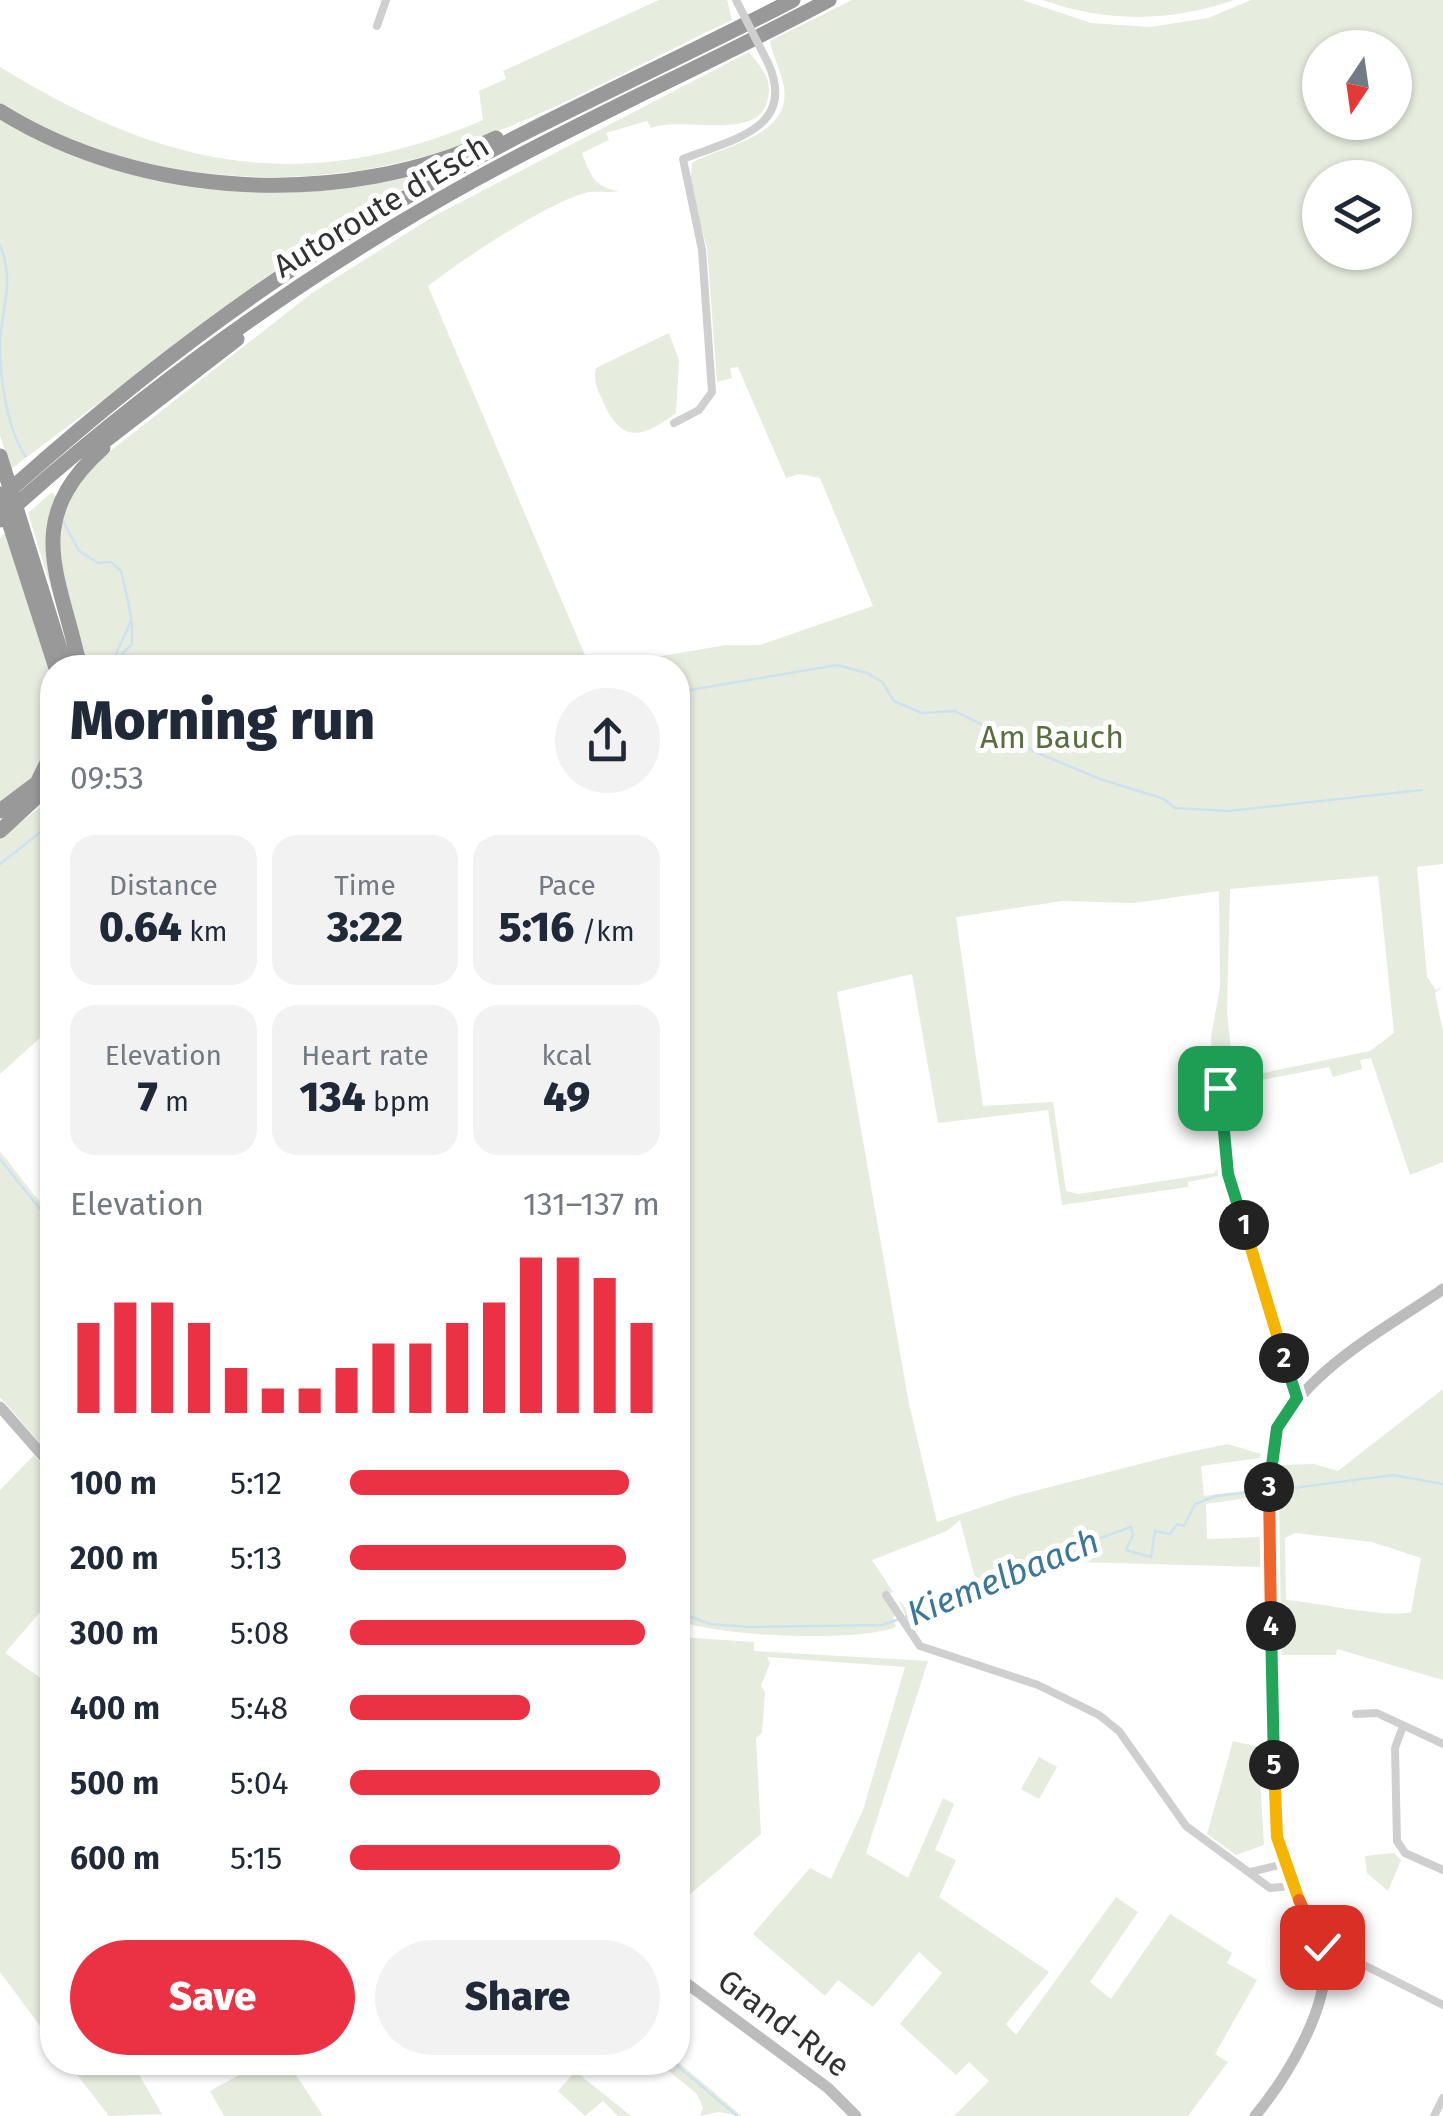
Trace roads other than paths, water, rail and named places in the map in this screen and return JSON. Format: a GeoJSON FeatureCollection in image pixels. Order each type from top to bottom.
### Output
{"type":"FeatureCollection","features":[{"type":"Feature","properties":{"kind":"highway","name":"Autoroute d'Esch"},"geometry":{"type":"LineString","coordinates":[[1,528],[23,496],[143,377],[318,252],[472,161],[794,0]]}},
{"type":"Feature","properties":{"kind":"highway","name":"Autoroute d'Esch"},"geometry":{"type":"LineString","coordinates":[[0,497],[23,496],[179,368],[318,274],[479,177],[829,0]]}},
{"type":"Feature","properties":{"kind":"highway"},"geometry":{"type":"LineString","coordinates":[[0,111],[61,141],[120,163],[224,183],[303,184],[373,177],[430,163],[646,72]]}},
{"type":"Feature","properties":{"kind":"highway"},"geometry":{"type":"LineString","coordinates":[[23,496],[114,434],[318,274]]}},
{"type":"Feature","properties":{"kind":"highway"},"geometry":{"type":"LineString","coordinates":[[76,655],[52,569],[52,528],[76,474],[114,434]]}},
{"type":"Feature","properties":{"kind":"highway"},"geometry":{"type":"LineString","coordinates":[[0,456],[62,655]]}},
{"type":"Feature","properties":{"kind":"highway"},"geometry":{"type":"LineString","coordinates":[[0,497],[52,655]]}},
{"type":"Feature","properties":{"kind":"highway"},"geometry":{"type":"LineString","coordinates":[[0,811],[40,776]]}},
{"type":"Feature","properties":{"kind":"highway"},"geometry":{"type":"LineString","coordinates":[[0,830],[40,796]]}},
{"type":"Feature","properties":{"kind":"highway"},"geometry":{"type":"LineString","coordinates":[[0,823],[26,811]]}},
{"type":"Feature","properties":{"kind":"main road"},"geometry":{"type":"LineString","coordinates":[[1255,2116],[1304,2038],[1322,1992],[1324,1958],[1284,1864],[1274,1810],[1269,1466],[1277,1428],[1297,1398],[1443,1290]]}},
{"type":"Feature","properties":{"kind":"main road"},"geometry":{"type":"LineString","coordinates":[[0,1406],[40,1453]]}},
{"type":"Feature","properties":{"kind":"main road","name":"Grand-Rue"},"geometry":{"type":"LineString","coordinates":[[690,1987],[828,2088],[856,2116]]}},
{"type":"Feature","properties":{"kind":"street"},"geometry":{"type":"LineString","coordinates":[[377,26],[386,0]]}},
{"type":"Feature","properties":{"kind":"street"},"geometry":{"type":"LineString","coordinates":[[674,422],[699,410],[712,392],[702,250],[683,160],[762,125],[774,110],[777,92],[768,63],[736,0]]}},
{"type":"Feature","properties":{"kind":"street"},"geometry":{"type":"LineString","coordinates":[[1220,1088],[1228,1174],[1297,1398]]}},
{"type":"Feature","properties":{"kind":"street"},"geometry":{"type":"LineString","coordinates":[[886,1595],[920,1646],[1038,1685],[1099,1715],[1119,1731],[1173,1812],[1270,1888],[1293,1886]]}},
{"type":"Feature","properties":{"kind":"street"},"geometry":{"type":"LineString","coordinates":[[1356,1714],[1376,1714],[1443,1744]]}},
{"type":"Feature","properties":{"kind":"street"},"geometry":{"type":"LineString","coordinates":[[1403,1726],[1396,1748],[1397,1841],[1406,1853],[1443,1870]]}},
{"type":"Feature","properties":{"kind":"street"},"geometry":{"type":"LineString","coordinates":[[1247,1872],[1268,1871],[1284,1864]]}},
{"type":"Feature","properties":{"kind":"street"},"geometry":{"type":"LineString","coordinates":[[1324,1958],[1362,1964],[1443,2005]]}},
{"type":"Feature","properties":{"kind":"street"},"geometry":{"type":"LineString","coordinates":[[1434,2116],[1443,2098]]}},
{"type":"Feature","properties":{"kind":"waterway","name":"Kiemelbaach"},"geometry":{"type":"LineString","coordinates":[[0,245],[7,271],[0,343],[3,386],[13,430],[25,456]]}},
{"type":"Feature","properties":{"kind":"waterway","name":"Kiemelbaach"},"geometry":{"type":"LineString","coordinates":[[63,521],[79,551],[98,563],[111,562],[121,571],[131,620],[116,655]]}},
{"type":"Feature","properties":{"kind":"waterway"},"geometry":{"type":"LineString","coordinates":[[122,655],[132,644],[132,623]]}},
{"type":"Feature","properties":{"kind":"waterway"},"geometry":{"type":"LineString","coordinates":[[690,690],[837,665],[867,673],[882,682],[894,701],[922,713],[955,711],[1040,754],[1100,779],[1164,799],[1175,808],[1228,811],[1422,790]]}},
{"type":"Feature","properties":{"kind":"waterway","name":"Kiemelbaach"},"geometry":{"type":"LineString","coordinates":[[0,864],[40,832]]}},
{"type":"Feature","properties":{"kind":"waterway","name":"Kiemelbaach"},"geometry":{"type":"LineString","coordinates":[[0,1159],[40,1209]]}},
{"type":"Feature","properties":{"kind":"waterway","name":"Kiemelbaach"},"geometry":{"type":"LineString","coordinates":[[1278,1490],[1393,1475],[1443,1484]]}},
{"type":"Feature","properties":{"kind":"waterway","name":"Kiemelbaach"},"geometry":{"type":"LineString","coordinates":[[690,1616],[710,1624],[750,1627],[882,1625],[995,1586],[1059,1553],[1131,1527],[1133,1535],[1126,1550],[1151,1557],[1155,1531],[1170,1534],[1177,1524],[1184,1526],[1195,1504],[1216,1496],[1259,1491]]}},
{"type":"Feature","properties":{"kind":"waterway"},"geometry":{"type":"LineString","coordinates":[[688,2075],[737,2116]]}},
{"type":"Feature","properties":{"kind":"park label","name":"Am Bauch"},"geometry":{"type":"Point","coordinates":[1052,737]}}]}
